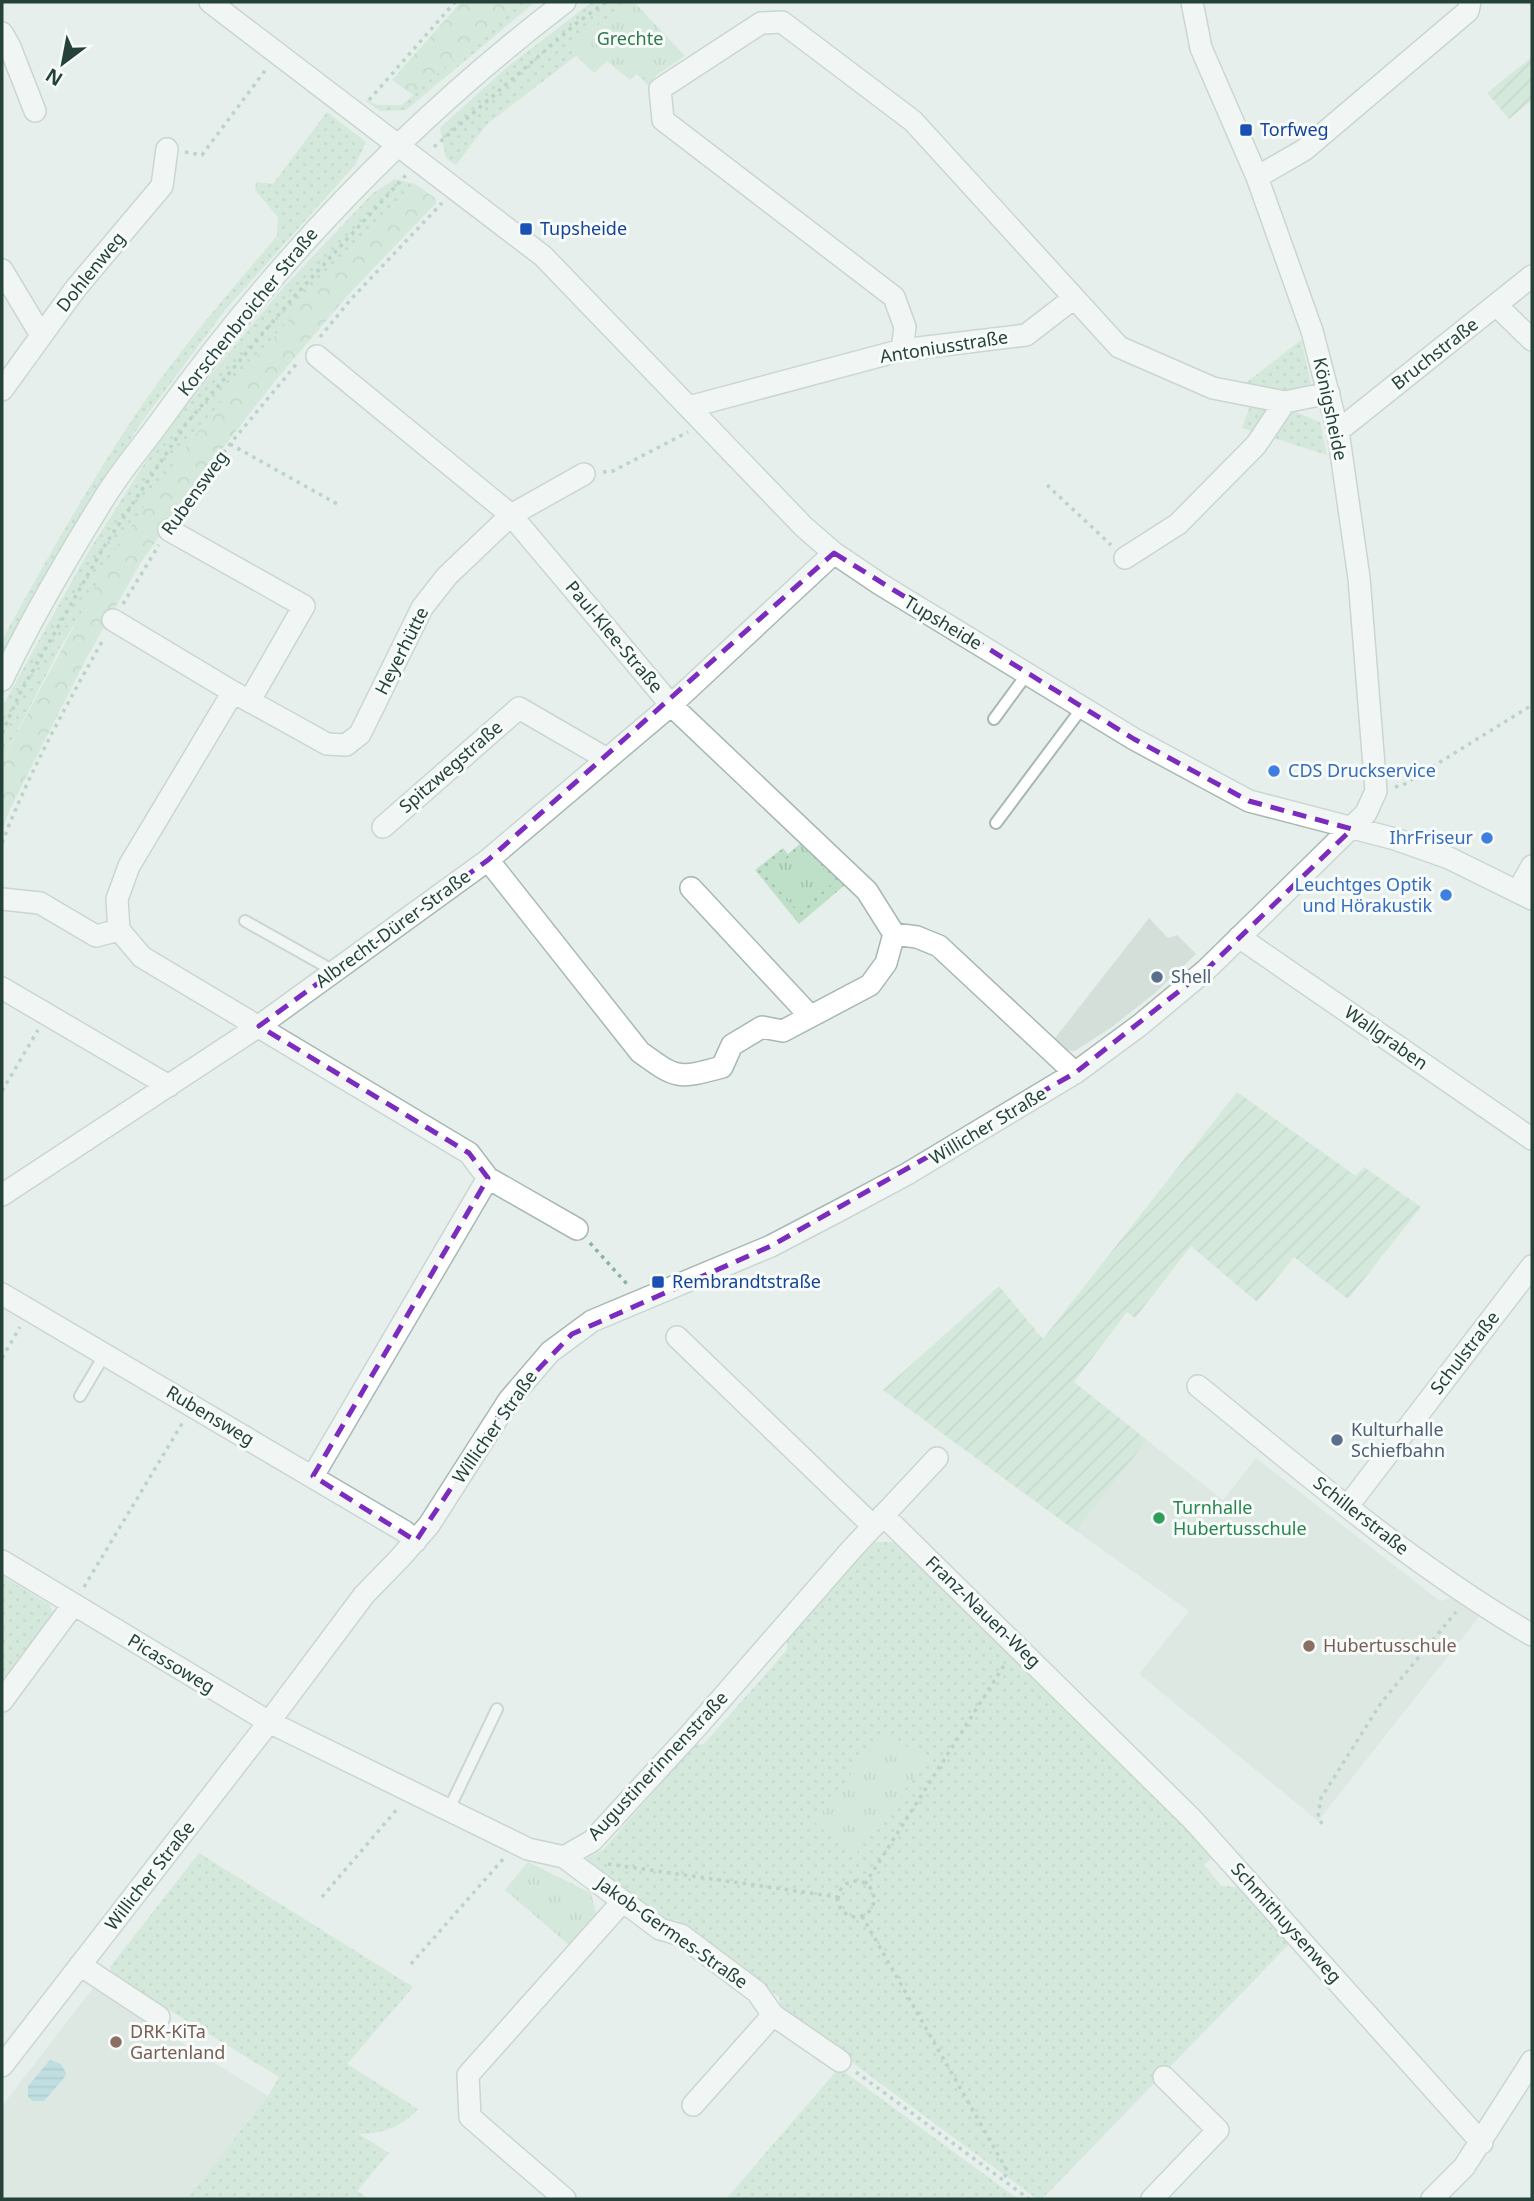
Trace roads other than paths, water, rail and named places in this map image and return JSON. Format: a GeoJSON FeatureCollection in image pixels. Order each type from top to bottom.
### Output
{"type":"FeatureCollection","features":[{"type":"Feature","properties":{"kind":"street","name":"Tupsheide"},"geometry":{"type":"LineString","coordinates":[[209,2],[543,256],[804,527],[834,554],[1134,739],[1249,801],[1395,839],[1449,858],[1525,895]]}},
{"type":"Feature","properties":{"kind":"street","name":"Korschenbroicher Straße"},"geometry":{"type":"LineString","coordinates":[[2,680],[19,645],[104,498],[170,406],[284,264],[347,195],[398,145],[530,29],[565,2]]}},
{"type":"Feature","properties":{"kind":"street","name":"Königsheide"},"geometry":{"type":"LineString","coordinates":[[1192,2],[1201,48],[1257,177],[1312,331],[1338,431],[1359,578],[1376,791],[1366,813],[1352,829]]}},
{"type":"Feature","properties":{"kind":"street"},"geometry":{"type":"LineString","coordinates":[[1257,177],[1304,150],[1468,11],[1470,2]]}},
{"type":"Feature","properties":{"kind":"street"},"geometry":{"type":"LineString","coordinates":[[902,350],[905,327],[894,297],[663,120],[660,89],[761,23],[782,22],[913,121],[1119,347],[1213,388],[1285,402],[1329,393]]}},
{"type":"Feature","properties":{"kind":"street"},"geometry":{"type":"LineString","coordinates":[[2,33],[35,111]]}},
{"type":"Feature","properties":{"kind":"street","name":"Dohlenweg"},"geometry":{"type":"LineString","coordinates":[[2,390],[76,288],[162,186],[167,149]]}},
{"type":"Feature","properties":{"kind":"street"},"geometry":{"type":"LineString","coordinates":[[2,270],[41,335]]}},
{"type":"Feature","properties":{"kind":"street","name":"Bruchstraße"},"geometry":{"type":"LineString","coordinates":[[1338,431],[1532,276]]}},
{"type":"Feature","properties":{"kind":"street","name":"Antoniusstraße"},"geometry":{"type":"LineString","coordinates":[[689,407],[902,350],[1026,335],[1074,298]]}},
{"type":"Feature","properties":{"kind":"street"},"geometry":{"type":"LineString","coordinates":[[1497,306],[1532,340]]}},
{"type":"Feature","properties":{"kind":"street","name":"Paul-Klee-Straße"},"geometry":{"type":"LineString","coordinates":[[312,352],[511,515],[671,705],[867,891],[894,934]]}},
{"type":"Feature","properties":{"kind":"street"},"geometry":{"type":"LineString","coordinates":[[1125,558],[1178,524],[1256,445],[1285,402]]}},
{"type":"Feature","properties":{"kind":"street","name":"Heyerhütte"},"geometry":{"type":"LineString","coordinates":[[113,621],[327,744],[346,745],[360,734],[422,608],[447,576],[511,515],[584,474]]}},
{"type":"Feature","properties":{"kind":"street"},"geometry":{"type":"LineString","coordinates":[[169,530],[304,606],[129,866],[117,899],[118,930],[142,957],[469,1153],[488,1178],[576,1229]]}},
{"type":"Feature","properties":{"kind":"street","name":"Albrecht-Dürer-Straße"},"geometry":{"type":"LineString","coordinates":[[2,1195],[259,1026],[488,860],[671,705],[834,554]]}},
{"type":"Feature","properties":{"kind":"street","name":"Spitzwegstraße"},"geometry":{"type":"LineString","coordinates":[[383,827],[519,708],[607,759]]}},
{"type":"Feature","properties":{"kind":"street","name":"Willicher Straße"},"geometry":{"type":"LineString","coordinates":[[2,2066],[269,1722],[363,1595],[429,1525],[509,1400],[550,1352],[592,1321],[740,1260],[794,1234],[906,1174],[1075,1073],[1159,1010],[1206,970],[1352,829]]}},
{"type":"Feature","properties":{"kind":"street"},"geometry":{"type":"LineString","coordinates":[[488,860],[640,1052],[666,1071],[687,1076],[722,1067],[732,1045],[762,1027],[783,1031],[870,985],[886,963],[894,934],[917,937],[939,946],[1075,1073]]}},
{"type":"Feature","properties":{"kind":"street"},"geometry":{"type":"LineString","coordinates":[[1525,895],[1532,866]]}},
{"type":"Feature","properties":{"kind":"street"},"geometry":{"type":"LineString","coordinates":[[691,888],[810,1016]]}},
{"type":"Feature","properties":{"kind":"street"},"geometry":{"type":"LineString","coordinates":[[2,899],[40,903],[96,936],[118,930]]}},
{"type":"Feature","properties":{"kind":"street","name":"Wallgraben"},"geometry":{"type":"LineString","coordinates":[[1239,937],[1532,1139]]}},
{"type":"Feature","properties":{"kind":"street"},"geometry":{"type":"LineString","coordinates":[[2,988],[169,1086]]}},
{"type":"Feature","properties":{"kind":"street"},"geometry":{"type":"LineString","coordinates":[[313,1476],[488,1178]]}},
{"type":"Feature","properties":{"kind":"street","name":"Schulstraße"},"geometry":{"type":"LineString","coordinates":[[1347,1507],[1532,1266]]}},
{"type":"Feature","properties":{"kind":"street","name":"Rubensweg"},"geometry":{"type":"LineString","coordinates":[[2,1294],[313,1476],[416,1541]]}},
{"type":"Feature","properties":{"kind":"street","name":"Franz-Nauen-Weg"},"geometry":{"type":"LineString","coordinates":[[677,1337],[1017,1645],[1083,1710]]}},
{"type":"Feature","properties":{"kind":"street","name":"Schillerstraße"},"geometry":{"type":"LineString","coordinates":[[1198,1386],[1347,1507],[1466,1595],[1532,1635]]}},
{"type":"Feature","properties":{"kind":"street","name":"Augustinerinnenstraße"},"geometry":{"type":"LineString","coordinates":[[564,1857],[592,1841],[878,1520],[937,1458]]}},
{"type":"Feature","properties":{"kind":"street","name":"Picassoweg"},"geometry":{"type":"LineString","coordinates":[[2,1561],[269,1722]]}},
{"type":"Feature","properties":{"kind":"street"},"geometry":{"type":"LineString","coordinates":[[2,1701],[73,1605]]}},
{"type":"Feature","properties":{"kind":"street","name":"Schmithuysenweg"},"geometry":{"type":"LineString","coordinates":[[1083,1710],[1192,1819],[1482,2143]]}},
{"type":"Feature","properties":{"kind":"street"},"geometry":{"type":"LineString","coordinates":[[269,1722],[528,1849],[564,1857]]}},
{"type":"Feature","properties":{"kind":"street","name":"Jakob-Germes-Straße"},"geometry":{"type":"LineString","coordinates":[[564,1857],[660,1929],[681,1935],[757,1992],[773,2015],[840,2061]]}},
{"type":"Feature","properties":{"kind":"street"},"geometry":{"type":"LineString","coordinates":[[565,2199],[470,2117],[468,2075],[623,1901]]}},
{"type":"Feature","properties":{"kind":"street"},"geometry":{"type":"LineString","coordinates":[[80,1965],[159,2017]]}},
{"type":"Feature","properties":{"kind":"street"},"geometry":{"type":"LineString","coordinates":[[693,2105],[773,2015]]}},
{"type":"Feature","properties":{"kind":"street"},"geometry":{"type":"LineString","coordinates":[[1432,2199],[1464,2167],[1482,2143],[1532,2061]]}},
{"type":"Feature","properties":{"kind":"street"},"geometry":{"type":"LineString","coordinates":[[1152,2199],[1218,2130],[1164,2077]]}},
{"type":"Feature","properties":{"kind":"lane"},"geometry":{"type":"LineString","coordinates":[[994,719],[1027,674]]}},
{"type":"Feature","properties":{"kind":"lane"},"geometry":{"type":"LineString","coordinates":[[996,823],[1082,708]]}},
{"type":"Feature","properties":{"kind":"lane"},"geometry":{"type":"LineString","coordinates":[[245,921],[334,971]]}},
{"type":"Feature","properties":{"kind":"lane"},"geometry":{"type":"LineString","coordinates":[[80,1396],[105,1354]]}},
{"type":"Feature","properties":{"kind":"lane"},"geometry":{"type":"LineString","coordinates":[[448,1811],[496,1709]]}},
{"type":"Feature","properties":{"kind":"water"},"geometry":{"type":"Polygon","coordinates":[[[50,2060],[61,2064],[66,2073],[64,2078],[44,2101],[33,2101],[28,2097],[28,2086],[50,2060]]]}},
{"type":"Feature","properties":{"kind":"place","name":"Torfweg"},"geometry":{"type":"Point","coordinates":[1246,130]}},
{"type":"Feature","properties":{"kind":"place","name":"Tupsheide"},"geometry":{"type":"Point","coordinates":[526,229]}},
{"type":"Feature","properties":{"kind":"place","name":"CDS Druckservice"},"geometry":{"type":"Point","coordinates":[1274,771]}},
{"type":"Feature","properties":{"kind":"place","name":"IhrFriseur"},"geometry":{"type":"Point","coordinates":[1487,838]}},
{"type":"Feature","properties":{"kind":"place","name":"Leuchtges Optik und Hörakustik"},"geometry":{"type":"Point","coordinates":[1446,895]}},
{"type":"Feature","properties":{"kind":"place","name":"Shell"},"geometry":{"type":"Point","coordinates":[1157,977]}},
{"type":"Feature","properties":{"kind":"place","name":"Rembrandtstraße"},"geometry":{"type":"Point","coordinates":[658,1282]}},
{"type":"Feature","properties":{"kind":"place","name":"Kulturhalle Schiefbahn"},"geometry":{"type":"Point","coordinates":[1337,1440]}},
{"type":"Feature","properties":{"kind":"place","name":"Turnhalle Hubertusschule"},"geometry":{"type":"Point","coordinates":[1159,1518]}},
{"type":"Feature","properties":{"kind":"place","name":"Hubertusschule"},"geometry":{"type":"Point","coordinates":[1309,1646]}},
{"type":"Feature","properties":{"kind":"place","name":"DRK-KiTa Gartenland"},"geometry":{"type":"Point","coordinates":[116,2042]}},
{"type":"Feature","properties":{"kind":"park label","name":"Grechte"},"geometry":{"type":"Point","coordinates":[630,39]}}]}
